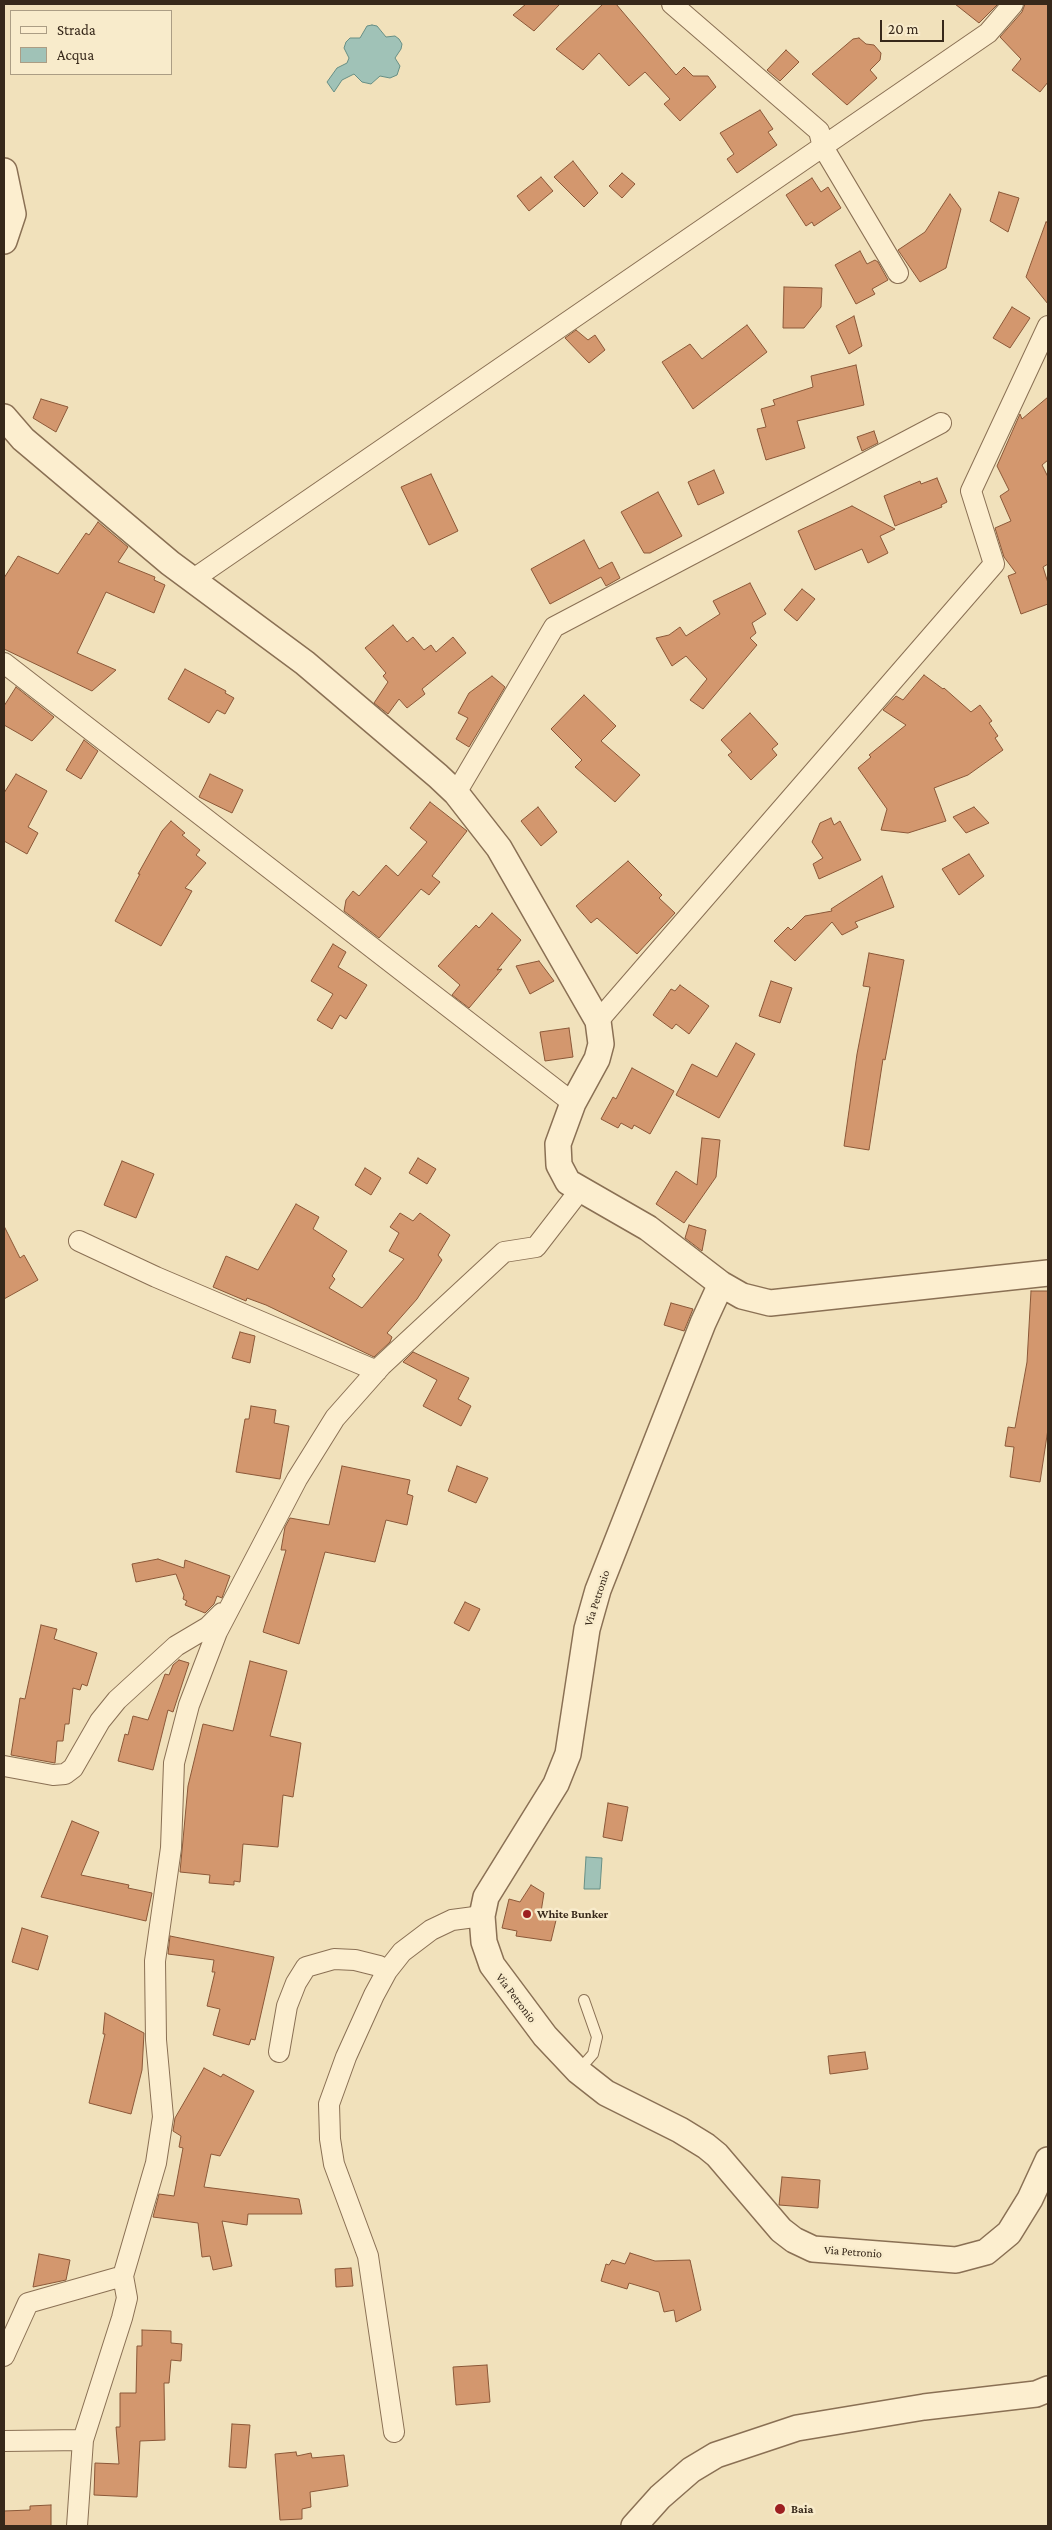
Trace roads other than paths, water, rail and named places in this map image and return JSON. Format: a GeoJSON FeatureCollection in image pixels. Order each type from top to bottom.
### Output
{"type":"FeatureCollection","features":[{"type":"Feature","properties":{"kind":"street"},"geometry":{"type":"LineString","coordinates":[[672,4],[819,131],[823,147],[898,273]]}},
{"type":"Feature","properties":{"kind":"street"},"geometry":{"type":"LineString","coordinates":[[192,580],[988,33],[1013,4]]}},
{"type":"Feature","properties":{"kind":"street"},"geometry":{"type":"LineString","coordinates":[[4,171],[13,214],[4,241]]}},
{"type":"Feature","properties":{"kind":"street"},"geometry":{"type":"LineString","coordinates":[[598,1021],[994,564],[971,491],[1048,326]]}},
{"type":"Feature","properties":{"kind":"street"},"geometry":{"type":"LineString","coordinates":[[4,417],[23,439],[192,580],[305,663],[456,793],[499,848],[598,1021],[601,1044],[597,1059],[573,1103],[558,1144],[559,1165],[568,1182],[648,1228],[721,1284],[742,1296],[770,1303],[1048,1273]]}},
{"type":"Feature","properties":{"kind":"street"},"geometry":{"type":"LineString","coordinates":[[456,793],[554,627],[941,423]]}},
{"type":"Feature","properties":{"kind":"street"},"geometry":{"type":"LineString","coordinates":[[4,663],[573,1103]]}},
{"type":"Feature","properties":{"kind":"street"},"geometry":{"type":"LineString","coordinates":[[77,2526],[83,2440],[122,2318],[127,2298],[124,2276],[156,2163],[164,2117],[156,2040],[155,1962],[171,1848],[174,1763],[189,1705],[228,1608],[297,1479],[335,1418],[377,1371],[504,1252],[536,1247],[580,1190]]}},
{"type":"Feature","properties":{"kind":"street"},"geometry":{"type":"LineString","coordinates":[[78,1241],[156,1278],[299,1336],[377,1371]]}},
{"type":"Feature","properties":{"kind":"street","name":"Via Petronio"},"geometry":{"type":"LineString","coordinates":[[721,1284],[598,1590],[587,1629],[568,1754],[556,1784],[486,1896],[482,1916],[484,1942],[492,1965],[545,2036],[578,2071],[606,2093],[680,2130],[706,2146],[717,2156],[781,2230],[794,2240],[813,2249],[956,2260],[986,2252],[1009,2233],[1030,2199],[1048,2160]]}},
{"type":"Feature","properties":{"kind":"street"},"geometry":{"type":"LineString","coordinates":[[4,1766],[53,1775],[65,1774],[73,1768],[100,1721],[117,1700],[176,1646],[208,1627],[228,1608]]}},
{"type":"Feature","properties":{"kind":"street"},"geometry":{"type":"LineString","coordinates":[[394,2432],[368,2256],[334,2164],[329,2104],[337,2078],[387,1971],[402,1952],[431,1930],[452,1920],[482,1916]]}},
{"type":"Feature","properties":{"kind":"street"},"geometry":{"type":"LineString","coordinates":[[279,2052],[287,2006],[296,1983],[306,1968],[334,1959],[355,1960],[379,1966],[387,1971]]}},
{"type":"Feature","properties":{"kind":"street"},"geometry":{"type":"LineString","coordinates":[[4,2356],[28,2303],[124,2276]]}},
{"type":"Feature","properties":{"kind":"street"},"geometry":{"type":"LineString","coordinates":[[634,2526],[660,2497],[691,2470],[716,2456],[797,2428],[924,2408],[1036,2394],[1048,2388]]}},
{"type":"Feature","properties":{"kind":"street"},"geometry":{"type":"LineString","coordinates":[[4,2441],[83,2440]]}},
{"type":"Feature","properties":{"kind":"lane"},"geometry":{"type":"LineString","coordinates":[[578,2071],[593,2054],[597,2037],[584,2000]]}},
{"type":"Feature","properties":{"kind":"water"},"geometry":{"type":"Polygon","coordinates":[[[367,26],[377,26],[386,37],[395,36],[402,44],[395,58],[400,66],[397,75],[390,78],[380,76],[371,84],[362,82],[354,74],[342,80],[334,92],[327,82],[337,68],[347,63],[349,58],[344,48],[346,42],[350,38],[360,38],[367,26]]]}},
{"type":"Feature","properties":{"kind":"water"},"geometry":{"type":"Polygon","coordinates":[[[586,1857],[602,1858],[600,1889],[584,1889],[586,1857]]]}},
{"type":"Feature","properties":{"kind":"place","name":"White Bunker"},"geometry":{"type":"Point","coordinates":[527,1914]}},
{"type":"Feature","properties":{"kind":"place","name":"Baia"},"geometry":{"type":"Point","coordinates":[780,2509]}}]}
